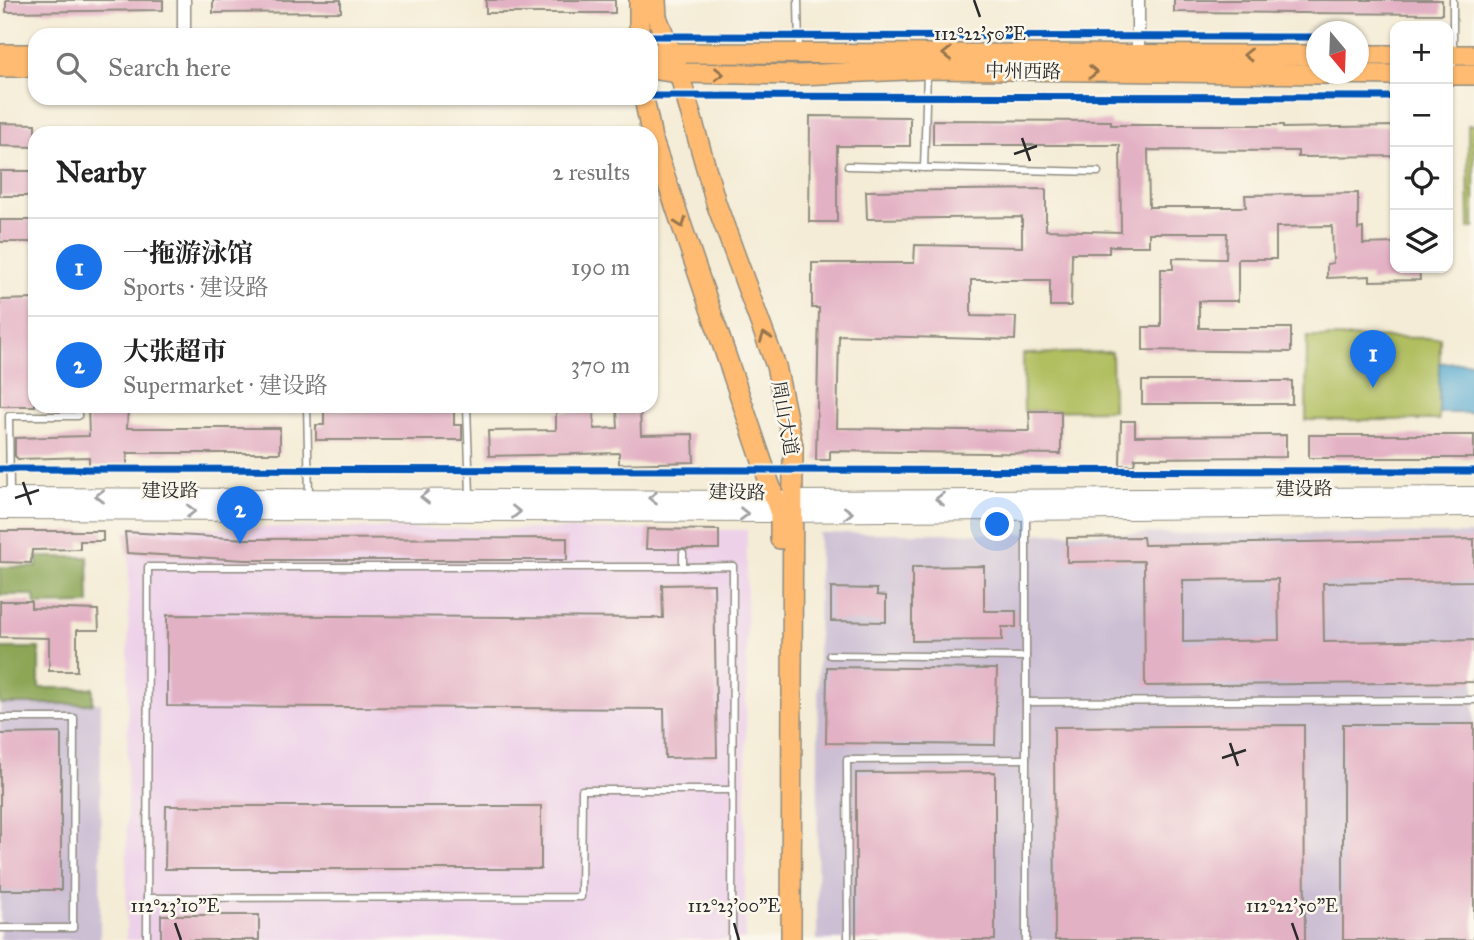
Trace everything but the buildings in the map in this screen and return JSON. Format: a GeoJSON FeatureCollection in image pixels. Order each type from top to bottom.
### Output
{"type":"FeatureCollection","features":[{"type":"Feature","properties":{"kind":"main road"},"geometry":{"type":"LineString","coordinates":[[639,0],[639,28]]}},
{"type":"Feature","properties":{"kind":"main road","name":"周山大道"},"geometry":{"type":"LineString","coordinates":[[656,0],[656,17],[679,73],[716,203],[776,366],[793,446],[785,506],[778,940]]}},
{"type":"Feature","properties":{"kind":"main road","name":"中州西路"},"geometry":{"type":"LineString","coordinates":[[658,53],[799,54],[1138,64],[1390,75]]}},
{"type":"Feature","properties":{"kind":"main road"},"geometry":{"type":"LineString","coordinates":[[0,54],[28,54]]}},
{"type":"Feature","properties":{"kind":"main road"},"geometry":{"type":"LineString","coordinates":[[1369,55],[1390,55]]}},
{"type":"Feature","properties":{"kind":"main road"},"geometry":{"type":"LineString","coordinates":[[1453,55],[1474,55]]}},
{"type":"Feature","properties":{"kind":"main road","name":"中州西路"},"geometry":{"type":"LineString","coordinates":[[658,70],[679,73],[800,75],[1306,56]]}},
{"type":"Feature","properties":{"kind":"main road"},"geometry":{"type":"LineString","coordinates":[[0,67],[28,67]]}},
{"type":"Feature","properties":{"kind":"main road"},"geometry":{"type":"LineString","coordinates":[[1453,75],[1474,75]]}},
{"type":"Feature","properties":{"kind":"main road","name":"周山大道"},"geometry":{"type":"LineString","coordinates":[[645,105],[649,126]]}},
{"type":"Feature","properties":{"kind":"main road","name":"周山大道"},"geometry":{"type":"LineString","coordinates":[[658,154],[785,506],[791,940]]}},
{"type":"Feature","properties":{"kind":"street"},"geometry":{"type":"LineString","coordinates":[[184,0],[184,28]]}},
{"type":"Feature","properties":{"kind":"street"},"geometry":{"type":"LineString","coordinates":[[1138,0],[1138,64]]}},
{"type":"Feature","properties":{"kind":"street","name":"建设路"},"geometry":{"type":"LineString","coordinates":[[1026,505],[1474,495]]}},
{"type":"Feature","properties":{"kind":"street","name":"建设路"},"geometry":{"type":"LineString","coordinates":[[5,496],[470,498],[683,512]]}},
{"type":"Feature","properties":{"kind":"street","name":"建设路"},"geometry":{"type":"LineString","coordinates":[[0,510],[683,512],[785,506],[1026,505],[1474,508]]}},
{"type":"Feature","properties":{"kind":"lane"},"geometry":{"type":"LineString","coordinates":[[798,0],[799,54]]}},
{"type":"Feature","properties":{"kind":"lane"},"geometry":{"type":"LineString","coordinates":[[1452,21],[1453,0]]}},
{"type":"Feature","properties":{"kind":"lane"},"geometry":{"type":"LineString","coordinates":[[924,168],[927,69]]}},
{"type":"Feature","properties":{"kind":"lane"},"geometry":{"type":"LineString","coordinates":[[848,166],[1098,172]]}},
{"type":"Feature","properties":{"kind":"lane"},"geometry":{"type":"LineString","coordinates":[[5,496],[9,416],[78,416],[78,413]]}},
{"type":"Feature","properties":{"kind":"lane"},"geometry":{"type":"LineString","coordinates":[[307,413],[309,497]]}},
{"type":"Feature","properties":{"kind":"lane"},"geometry":{"type":"LineString","coordinates":[[467,413],[470,498]]}},
{"type":"Feature","properties":{"kind":"lane"},"geometry":{"type":"LineString","coordinates":[[1026,505],[1026,940]]}},
{"type":"Feature","properties":{"kind":"lane"},"geometry":{"type":"LineString","coordinates":[[683,553],[683,567]]}},
{"type":"Feature","properties":{"kind":"lane"},"geometry":{"type":"LineString","coordinates":[[147,940],[148,567],[733,566],[732,940]]}},
{"type":"Feature","properties":{"kind":"lane"},"geometry":{"type":"LineString","coordinates":[[830,655],[1026,657]]}},
{"type":"Feature","properties":{"kind":"lane"},"geometry":{"type":"LineString","coordinates":[[1026,702],[1474,700]]}},
{"type":"Feature","properties":{"kind":"lane"},"geometry":{"type":"LineString","coordinates":[[0,718],[74,718],[74,746],[73,928],[0,928]]}},
{"type":"Feature","properties":{"kind":"lane"},"geometry":{"type":"LineString","coordinates":[[848,940],[847,760],[1026,759]]}},
{"type":"Feature","properties":{"kind":"lane"},"geometry":{"type":"LineString","coordinates":[[147,898],[581,897],[582,790],[732,790]]}},
{"type":"Feature","properties":{"kind":"shaded area"},"geometry":{"type":"Polygon","coordinates":[[[129,527],[747,530],[745,940],[126,940],[129,527]]]}},
{"type":"Feature","properties":{"kind":"shaded area"},"geometry":{"type":"Polygon","coordinates":[[[819,533],[1474,534],[1474,940],[817,940],[819,533]]]}},
{"type":"Feature","properties":{"kind":"shaded area"},"geometry":{"type":"Polygon","coordinates":[[[101,703],[100,940],[0,940],[0,704],[101,703]]]}},
{"type":"Feature","properties":{"kind":"green space"},"geometry":{"type":"Polygon","coordinates":[[[1468,125],[1474,125],[1474,228],[1469,228],[1468,125]]]}},
{"type":"Feature","properties":{"kind":"green space"},"geometry":{"type":"Polygon","coordinates":[[[1307,337],[1440,338],[1439,420],[1306,420],[1307,337]]]}},
{"type":"Feature","properties":{"kind":"green space"},"geometry":{"type":"Polygon","coordinates":[[[1112,352],[1113,410],[1024,411],[1023,354],[1112,352]]]}},
{"type":"Feature","properties":{"kind":"green space"},"geometry":{"type":"Polygon","coordinates":[[[37,557],[88,557],[89,604],[35,605],[34,595],[0,595],[0,567],[37,567],[37,557]]]}},
{"type":"Feature","properties":{"kind":"green space"},"geometry":{"type":"Polygon","coordinates":[[[0,648],[39,648],[39,688],[93,688],[93,704],[0,704],[0,648]]]}},
{"type":"Feature","properties":{"kind":"water"},"geometry":{"type":"Polygon","coordinates":[[[1474,362],[1474,413],[1439,413],[1439,363],[1474,362]]]}},
{"type":"Feature","properties":{"kind":"cycle path"},"geometry":{"type":"LineString","coordinates":[[658,36],[1306,37]]}},
{"type":"Feature","properties":{"kind":"cycle path"},"geometry":{"type":"LineString","coordinates":[[658,96],[1390,97]]}},
{"type":"Feature","properties":{"kind":"cycle path"},"geometry":{"type":"LineString","coordinates":[[0,469],[1474,471]]}},
{"type":"Feature","properties":{"kind":"place","name":"一拖游泳馆"},"geometry":{"type":"Point","coordinates":[1373,388]}},
{"type":"Feature","properties":{"kind":"place","name":"大张超市"},"geometry":{"type":"Point","coordinates":[240,544]}}]}
